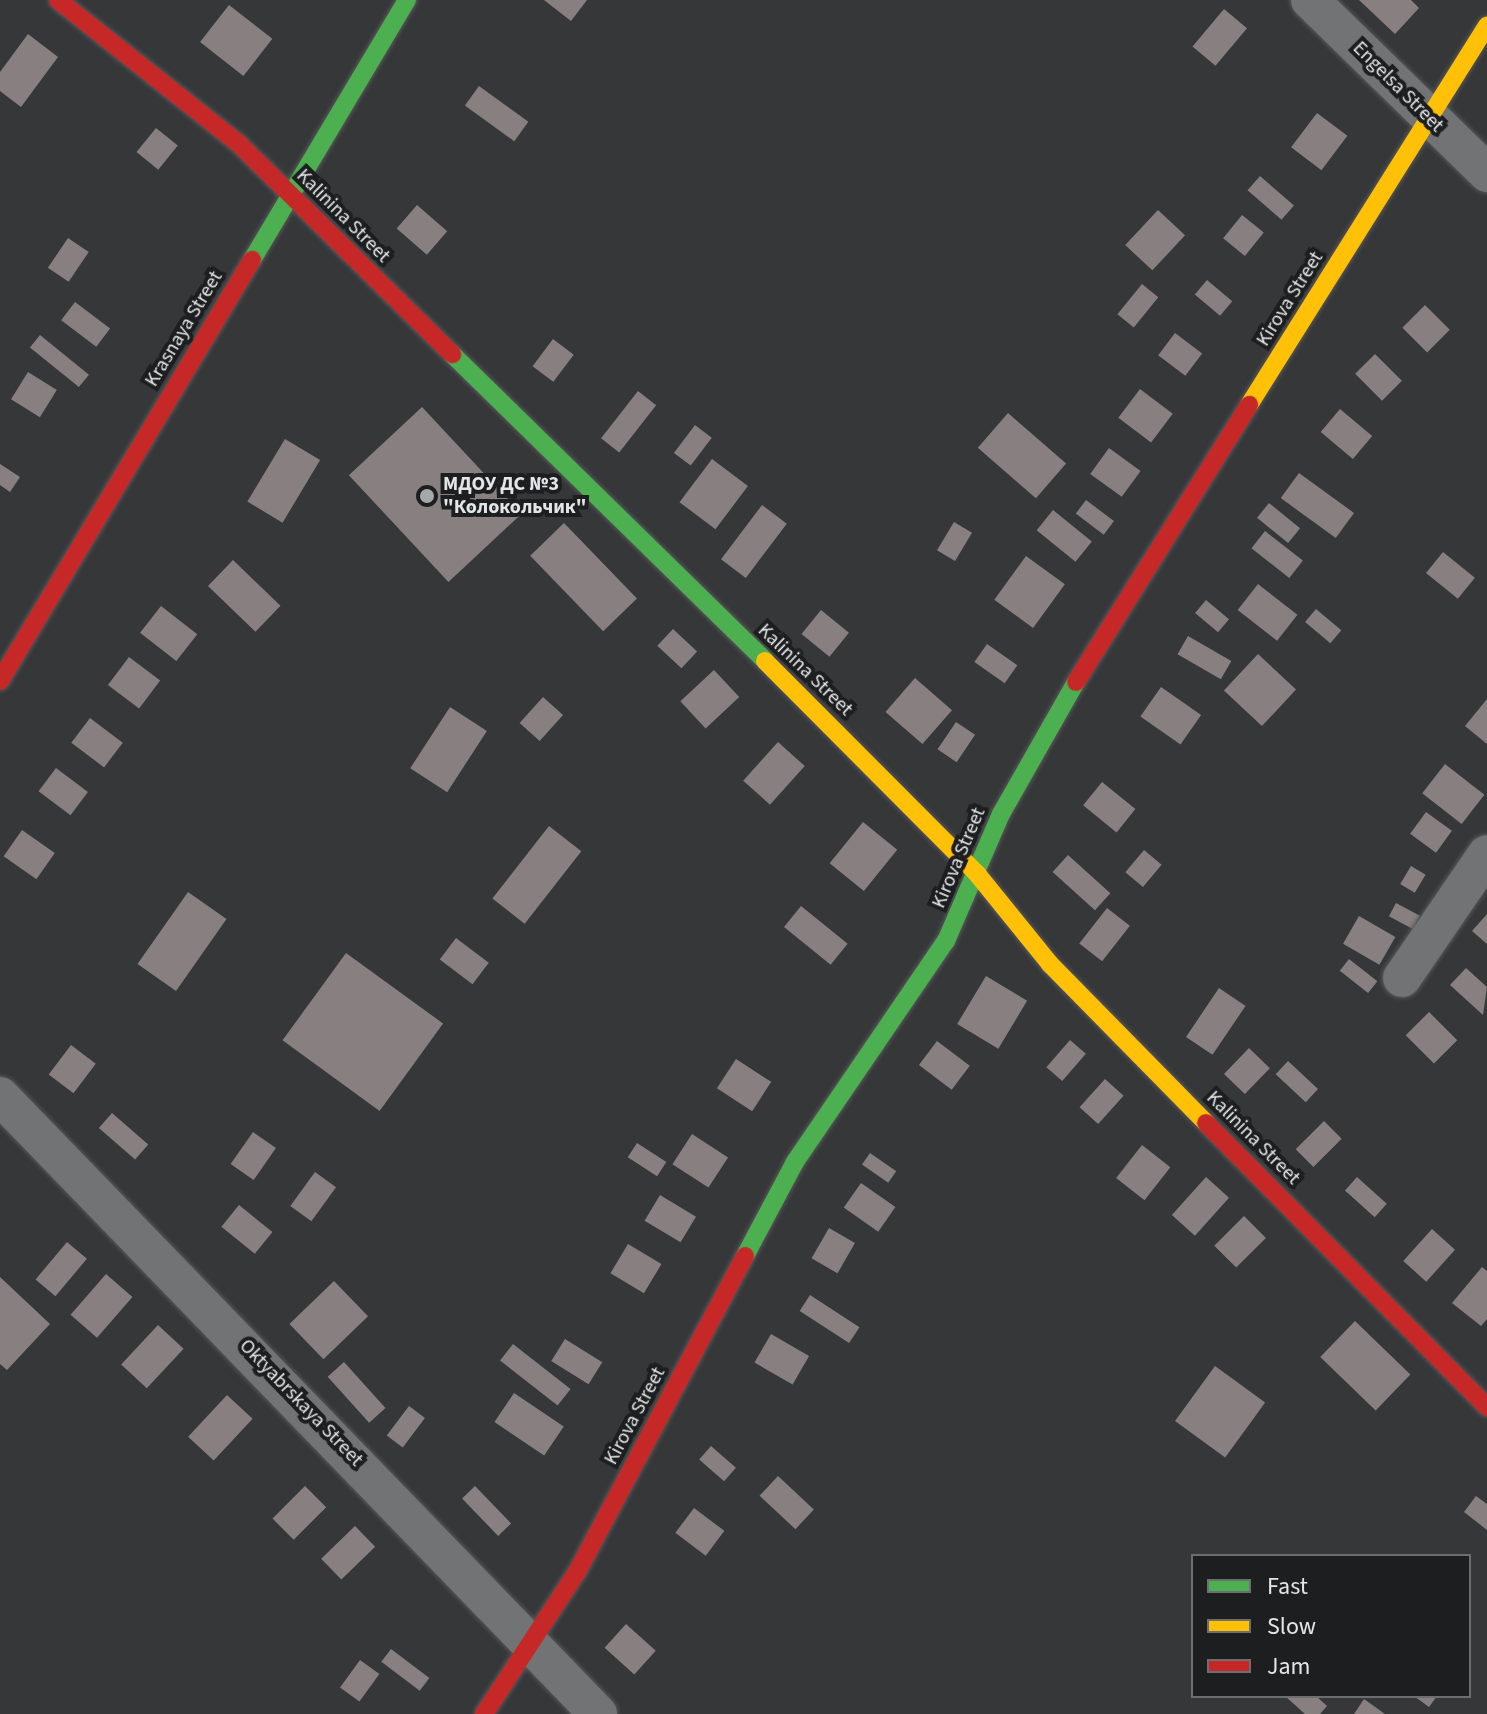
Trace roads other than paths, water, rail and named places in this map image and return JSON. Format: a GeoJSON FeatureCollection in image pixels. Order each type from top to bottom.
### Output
{"type":"FeatureCollection","features":[{"type":"Feature","properties":{"kind":"street","name":"Kalinina Street"},"geometry":{"type":"LineString","coordinates":[[58,0],[238,143],[978,875],[1050,964],[1487,1407]]}},
{"type":"Feature","properties":{"kind":"street","name":"Krasnaya Street"},"geometry":{"type":"LineString","coordinates":[[0,681],[407,0]]}},
{"type":"Feature","properties":{"kind":"street","name":"Engelsa Street"},"geometry":{"type":"LineString","coordinates":[[1310,0],[1487,173]]}},
{"type":"Feature","properties":{"kind":"street","name":"Kirova Street"},"geometry":{"type":"LineString","coordinates":[[484,1714],[529,1640],[577,1572],[795,1162],[946,941],[978,875],[1001,814],[1060,707],[1487,26]]}},
{"type":"Feature","properties":{"kind":"street"},"geometry":{"type":"LineString","coordinates":[[1402,978],[1487,854]]}},
{"type":"Feature","properties":{"kind":"street","name":"Oktyabrskaya Street"},"geometry":{"type":"LineString","coordinates":[[0,1096],[598,1714]]}},
{"type":"Feature","properties":{"kind":"place","name":"МДОУ ДС №3 \"Колокольчик\""},"geometry":{"type":"Point","coordinates":[427,496]}}]}
